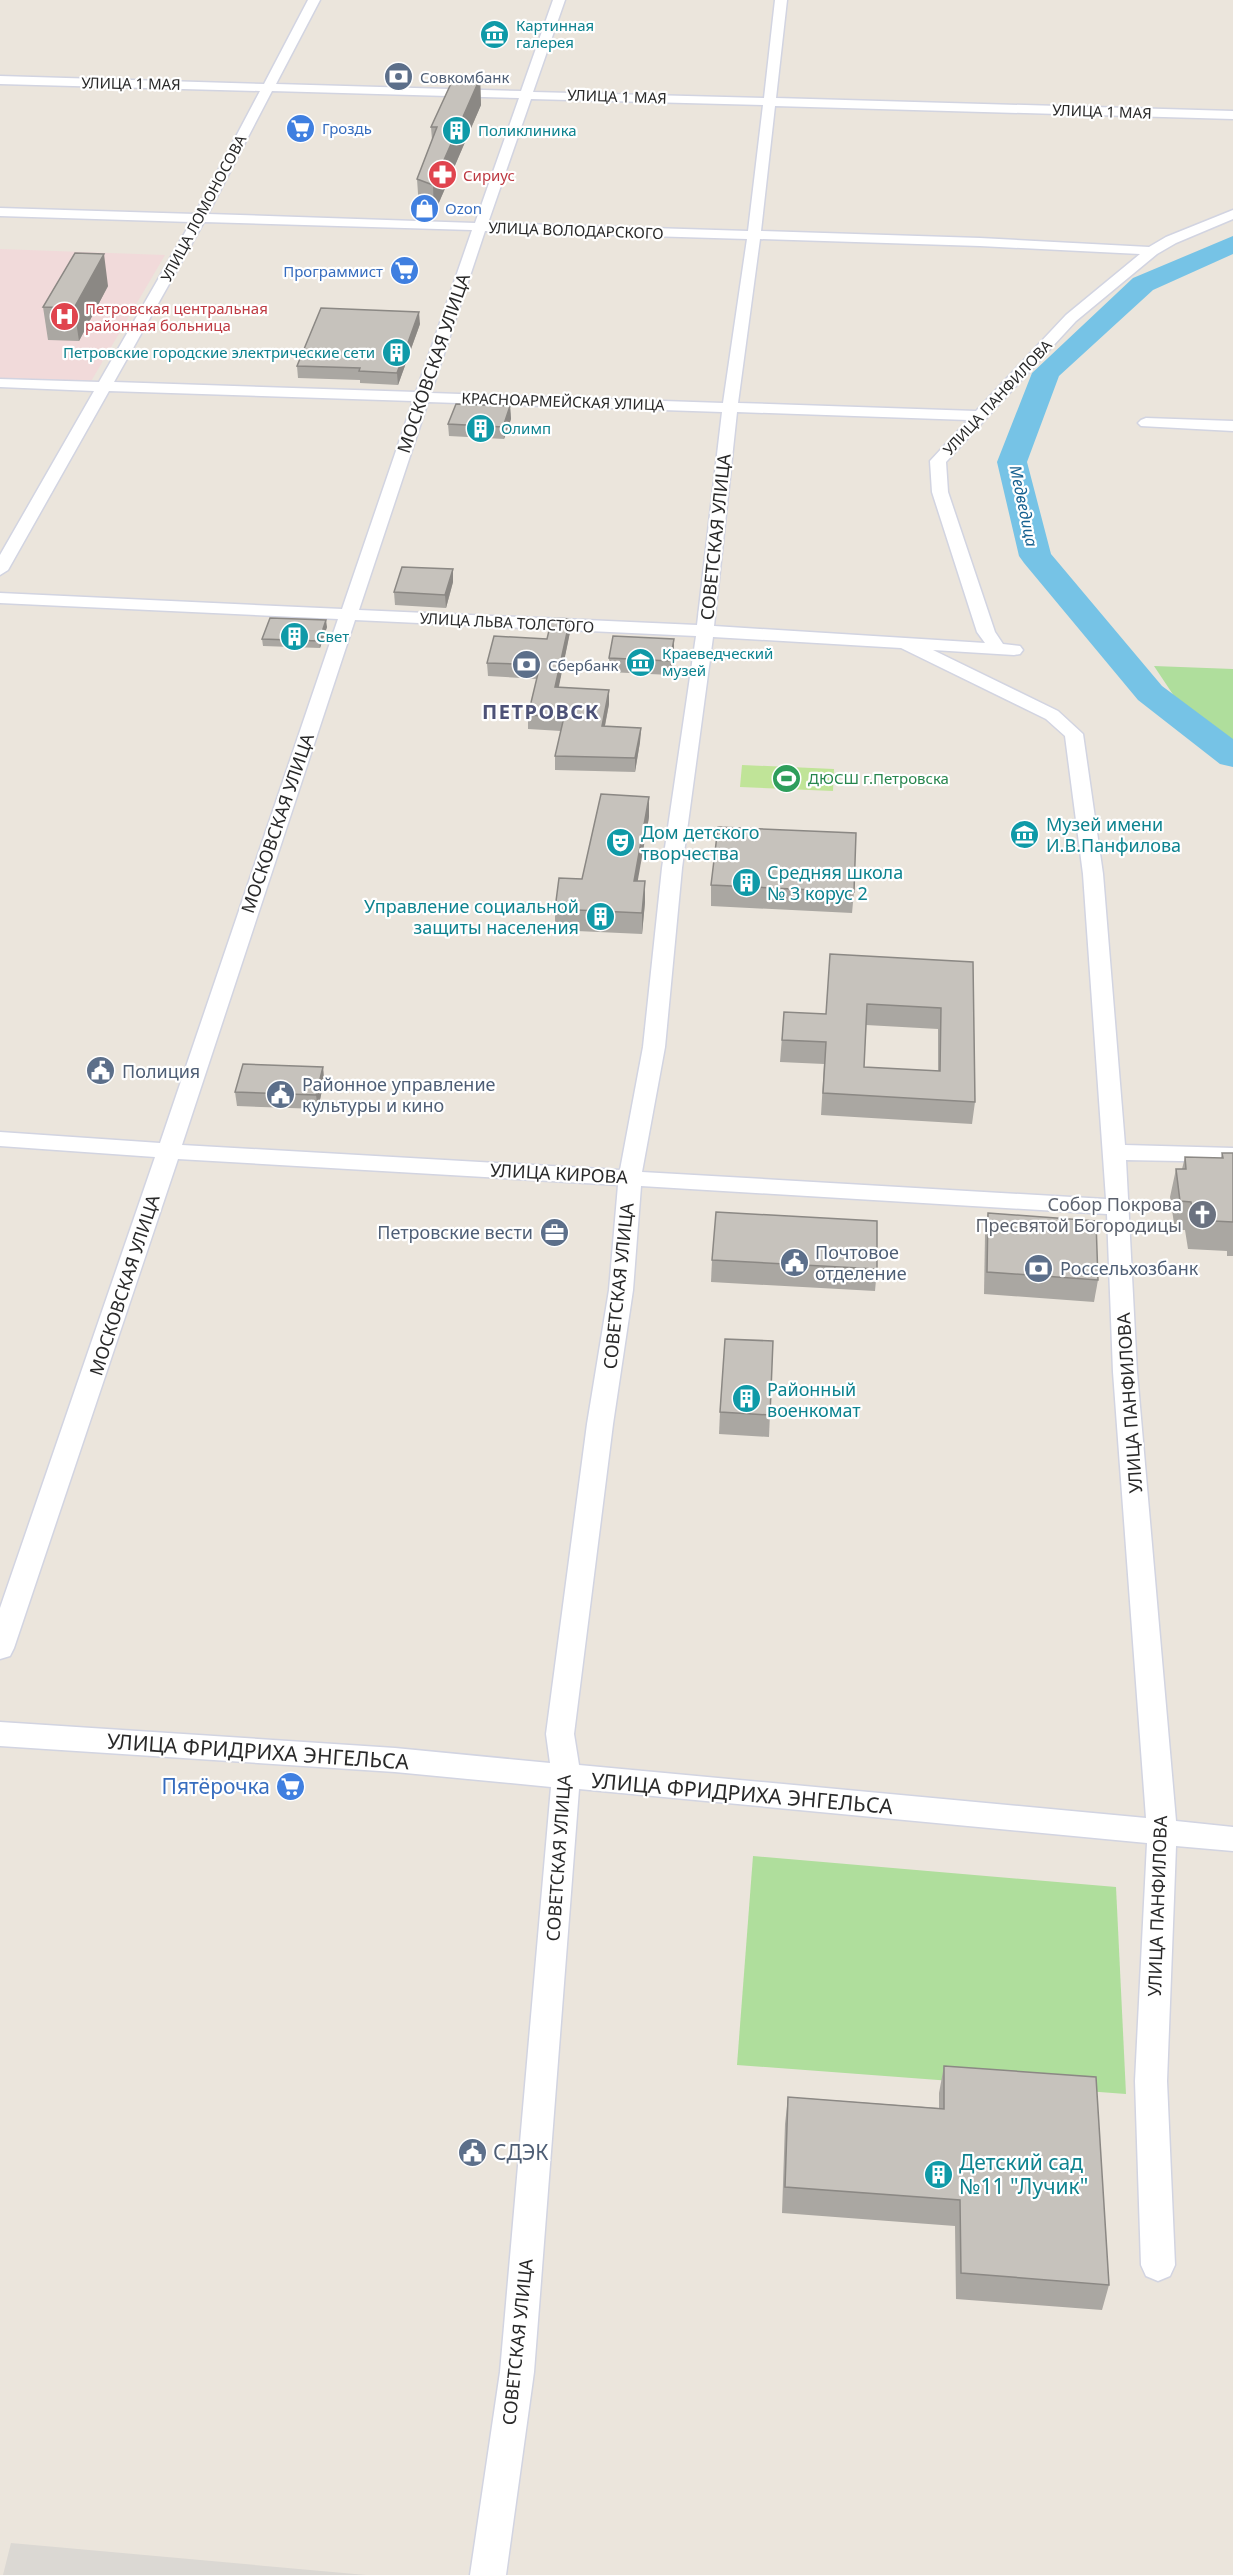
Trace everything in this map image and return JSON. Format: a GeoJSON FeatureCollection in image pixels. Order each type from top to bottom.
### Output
{"type":"FeatureCollection","features":[{"type":"Feature","properties":{"kind":"street","name":"УЛИЦА ЛОМОНОСОВА"},"geometry":{"type":"LineString","coordinates":[[0,570],[200,218],[314,0]]}},
{"type":"Feature","properties":{"kind":"street","name":"МОСКОВСКАЯ УЛИЦА"},"geometry":{"type":"LineString","coordinates":[[0,1648],[118,1307],[167,1151],[347,615],[559,0]]}},
{"type":"Feature","properties":{"kind":"street","name":"СОВЕТСКАЯ УЛИЦА"},"geometry":{"type":"LineString","coordinates":[[488,2575],[517,2372],[566,1776],[560,1734],[600,1424],[616,1332],[630,1177],[654,1047],[672,868],[705,631],[781,0]]}},
{"type":"Feature","properties":{"kind":"street","name":"УЛИЦА 1 МАЯ"},"geometry":{"type":"LineString","coordinates":[[0,80],[526,93],[1233,115]]}},
{"type":"Feature","properties":{"kind":"street","name":"УЛИЦА ВОЛОДАРСКОГО"},"geometry":{"type":"LineString","coordinates":[[0,212],[754,237],[980,242],[1152,251]]}},
{"type":"Feature","properties":{"kind":"street","name":"УЛИЦА ПАНФИЛОВА"},"geometry":{"type":"LineString","coordinates":[[1006,649],[986,632],[940,492],[938,461],[1071,318],[1152,251],[1171,240],[1233,214]]}},
{"type":"Feature","properties":{"kind":"street","name":"КРАСНОАРМЕЙСКАЯ УЛИЦА"},"geometry":{"type":"LineString","coordinates":[[0,383],[981,416]]}},
{"type":"Feature","properties":{"kind":"street"},"geometry":{"type":"LineString","coordinates":[[1146,423],[1233,426]]}},
{"type":"Feature","properties":{"kind":"street","name":"УЛИЦА ЛЬВА ТОЛСТОГО"},"geometry":{"type":"LineString","coordinates":[[0,598],[705,631],[1006,649]]}},
{"type":"Feature","properties":{"kind":"street","name":"УЛИЦА ПАНФИЛОВА"},"geometry":{"type":"LineString","coordinates":[[906,644],[1052,715],[1074,734],[1093,874],[1118,1207],[1125,1372],[1162,1833],[1151,2081],[1158,2265]]}},
{"type":"Feature","properties":{"kind":"street","name":"УЛИЦА КИРОВА"},"geometry":{"type":"LineString","coordinates":[[0,1138],[167,1151],[1118,1207]]}},
{"type":"Feature","properties":{"kind":"street"},"geometry":{"type":"LineString","coordinates":[[1114,1152],[1233,1155]]}},
{"type":"Feature","properties":{"kind":"street","name":"УЛИЦА ФРИДРИХА ЭНГЕЛЬСА"},"geometry":{"type":"LineString","coordinates":[[0,1734],[395,1760],[1233,1839]]}},
{"type":"Feature","properties":{"kind":"shaded area","name":"Петровская центральная районная больница"},"geometry":{"type":"Polygon","coordinates":[[[0,249],[165,255],[90,383],[0,380],[0,249]]]}},
{"type":"Feature","properties":{"kind":"shaded area"},"geometry":{"type":"Polygon","coordinates":[[[11,2543],[366,2575],[3,2575],[11,2543]]]}},
{"type":"Feature","properties":{"kind":"green space"},"geometry":{"type":"Polygon","coordinates":[[[1154,666],[1233,669],[1233,743],[1180,705],[1154,666]]]}},
{"type":"Feature","properties":{"kind":"green space","name":"ДЮСШ г.Петровска"},"geometry":{"type":"Polygon","coordinates":[[[742,765],[834,769],[833,791],[740,787],[742,765]]]}},
{"type":"Feature","properties":{"kind":"green space"},"geometry":{"type":"Polygon","coordinates":[[[753,1856],[1116,1887],[1126,2094],[737,2065],[753,1856]]]}},
{"type":"Feature","properties":{"kind":"building"},"geometry":{"type":"Polygon","coordinates":[[[454,77],[480,78],[433,185],[417,179],[437,127],[431,127],[454,77]]]}},
{"type":"Feature","properties":{"kind":"building"},"geometry":{"type":"Polygon","coordinates":[[[75,253],[104,254],[74,308],[43,307],[75,253]]]}},
{"type":"Feature","properties":{"kind":"building"},"geometry":{"type":"Polygon","coordinates":[[[321,308],[419,312],[397,373],[359,371],[360,368],[297,366],[321,308]]]}},
{"type":"Feature","properties":{"kind":"building"},"geometry":{"type":"Polygon","coordinates":[[[456,404],[510,406],[503,427],[448,424],[456,404]]]}},
{"type":"Feature","properties":{"kind":"building"},"geometry":{"type":"Polygon","coordinates":[[[402,567],[453,569],[445,595],[394,592],[402,567]]]}},
{"type":"Feature","properties":{"kind":"building","name":"Свет"},"geometry":{"type":"Polygon","coordinates":[[[270,618],[326,620],[319,641],[262,639],[270,618]]]}},
{"type":"Feature","properties":{"kind":"building"},"geometry":{"type":"Polygon","coordinates":[[[552,618],[570,619],[555,687],[609,690],[602,726],[641,728],[635,758],[555,756],[564,717],[528,715],[540,665],[487,663],[494,636],[547,639],[552,618]]]}},
{"type":"Feature","properties":{"kind":"building"},"geometry":{"type":"Polygon","coordinates":[[[613,636],[674,639],[670,661],[609,658],[613,636]]]}},
{"type":"Feature","properties":{"kind":"building"},"geometry":{"type":"Polygon","coordinates":[[[601,794],[649,797],[634,881],[645,881],[642,913],[555,909],[559,878],[582,879],[601,794]]]}},
{"type":"Feature","properties":{"kind":"building"},"geometry":{"type":"Polygon","coordinates":[[[718,827],[856,833],[854,892],[711,885],[718,827]]]}},
{"type":"Feature","properties":{"kind":"building"},"geometry":{"type":"Polygon","coordinates":[[[830,954],[973,962],[975,1102],[823,1093],[826,1042],[782,1040],[784,1012],[826,1014],[830,954]],[[867,1004],[864,1067],[940,1071],[941,1008],[867,1004]]]}},
{"type":"Feature","properties":{"kind":"building"},"geometry":{"type":"Polygon","coordinates":[[[243,1064],[323,1067],[316,1095],[235,1092],[243,1064]]]}},
{"type":"Feature","properties":{"kind":"building"},"geometry":{"type":"Polygon","coordinates":[[[1222,1153],[1233,1153],[1233,1222],[1194,1220],[1191,1202],[1180,1201],[1176,1169],[1186,1169],[1185,1157],[1223,1158],[1222,1153]]]}},
{"type":"Feature","properties":{"kind":"building"},"geometry":{"type":"Polygon","coordinates":[[[716,1212],[877,1221],[877,1269],[712,1260],[716,1212]]]}},
{"type":"Feature","properties":{"kind":"building"},"geometry":{"type":"Polygon","coordinates":[[[988,1213],[1096,1221],[1098,1280],[987,1272],[988,1213]]]}},
{"type":"Feature","properties":{"kind":"building","name":"Районный военкомат"},"geometry":{"type":"Polygon","coordinates":[[[725,1339],[773,1341],[770,1415],[720,1412],[725,1339]]]}},
{"type":"Feature","properties":{"kind":"building","name":"Детский сад №11 \"Лучик\""},"geometry":{"type":"Polygon","coordinates":[[[944,2066],[1096,2077],[1109,2285],[961,2273],[960,2200],[785,2187],[788,2097],[944,2109],[944,2066]]]}},
{"type":"Feature","properties":{"kind":"waterway","name":"Медведица"},"geometry":{"type":"LineString","coordinates":[[1233,244],[1143,284],[1046,373],[1012,462],[1035,556],[1150,693],[1233,756]]}},
{"type":"Feature","properties":{"kind":"place","name":"Картинная галерея"},"geometry":{"type":"Point","coordinates":[495,34]}},
{"type":"Feature","properties":{"kind":"place","name":"Совкомбанк"},"geometry":{"type":"Point","coordinates":[399,77]}},
{"type":"Feature","properties":{"kind":"place","name":"Гроздь"},"geometry":{"type":"Point","coordinates":[301,128]}},
{"type":"Feature","properties":{"kind":"place","name":"Поликлиника"},"geometry":{"type":"Point","coordinates":[457,130]}},
{"type":"Feature","properties":{"kind":"place","name":"Сириус"},"geometry":{"type":"Point","coordinates":[442,175]}},
{"type":"Feature","properties":{"kind":"place","name":"Ozon"},"geometry":{"type":"Point","coordinates":[424,208]}},
{"type":"Feature","properties":{"kind":"place","name":"Программист"},"geometry":{"type":"Point","coordinates":[404,271]}},
{"type":"Feature","properties":{"kind":"place","name":"Петровская центральная районная больница"},"geometry":{"type":"Point","coordinates":[64,317]}},
{"type":"Feature","properties":{"kind":"place","name":"Петровские городские электрические сети"},"geometry":{"type":"Point","coordinates":[396,352]}},
{"type":"Feature","properties":{"kind":"place","name":"Олимп"},"geometry":{"type":"Point","coordinates":[480,428]}},
{"type":"Feature","properties":{"kind":"place","name":"Свет"},"geometry":{"type":"Point","coordinates":[295,636]}},
{"type":"Feature","properties":{"kind":"place","name":"Краеведческий музей"},"geometry":{"type":"Point","coordinates":[641,662]}},
{"type":"Feature","properties":{"kind":"place","name":"Сбербанк"},"geometry":{"type":"Point","coordinates":[527,665]}},
{"type":"Feature","properties":{"kind":"place","name":"ДЮСШ г.Петровска"},"geometry":{"type":"Point","coordinates":[787,778]}},
{"type":"Feature","properties":{"kind":"place","name":"Музей имени И.В.Панфилова"},"geometry":{"type":"Point","coordinates":[1025,834]}},
{"type":"Feature","properties":{"kind":"place","name":"Дом детского творчества"},"geometry":{"type":"Point","coordinates":[620,842]}},
{"type":"Feature","properties":{"kind":"place","name":"Средняя школа № 3 корус 2"},"geometry":{"type":"Point","coordinates":[746,882]}},
{"type":"Feature","properties":{"kind":"place","name":"Управление социальной защиты населения"},"geometry":{"type":"Point","coordinates":[600,916]}},
{"type":"Feature","properties":{"kind":"place","name":"Полиция"},"geometry":{"type":"Point","coordinates":[101,1071]}},
{"type":"Feature","properties":{"kind":"place","name":"Районное управление культуры и кино"},"geometry":{"type":"Point","coordinates":[281,1094]}},
{"type":"Feature","properties":{"kind":"place","name":"Собор Покрова Пресвятой Богородицы"},"geometry":{"type":"Point","coordinates":[1203,1214]}},
{"type":"Feature","properties":{"kind":"place","name":"Петровские вести"},"geometry":{"type":"Point","coordinates":[554,1232]}},
{"type":"Feature","properties":{"kind":"place","name":"Почтовое отделение"},"geometry":{"type":"Point","coordinates":[794,1262]}},
{"type":"Feature","properties":{"kind":"place","name":"Россельхозбанк"},"geometry":{"type":"Point","coordinates":[1039,1268]}},
{"type":"Feature","properties":{"kind":"place","name":"Районный военкомат"},"geometry":{"type":"Point","coordinates":[746,1399]}},
{"type":"Feature","properties":{"kind":"place","name":"Пятёрочка"},"geometry":{"type":"Point","coordinates":[291,1786]}},
{"type":"Feature","properties":{"kind":"place","name":"СДЭК"},"geometry":{"type":"Point","coordinates":[472,2152]}},
{"type":"Feature","properties":{"kind":"place","name":"Детский сад №11 \"Лучик\""},"geometry":{"type":"Point","coordinates":[938,2174]}},
{"type":"Feature","properties":{"kind":"district","name":"ПЕТРОВСК"},"geometry":{"type":"Point","coordinates":[541,711]}}]}
